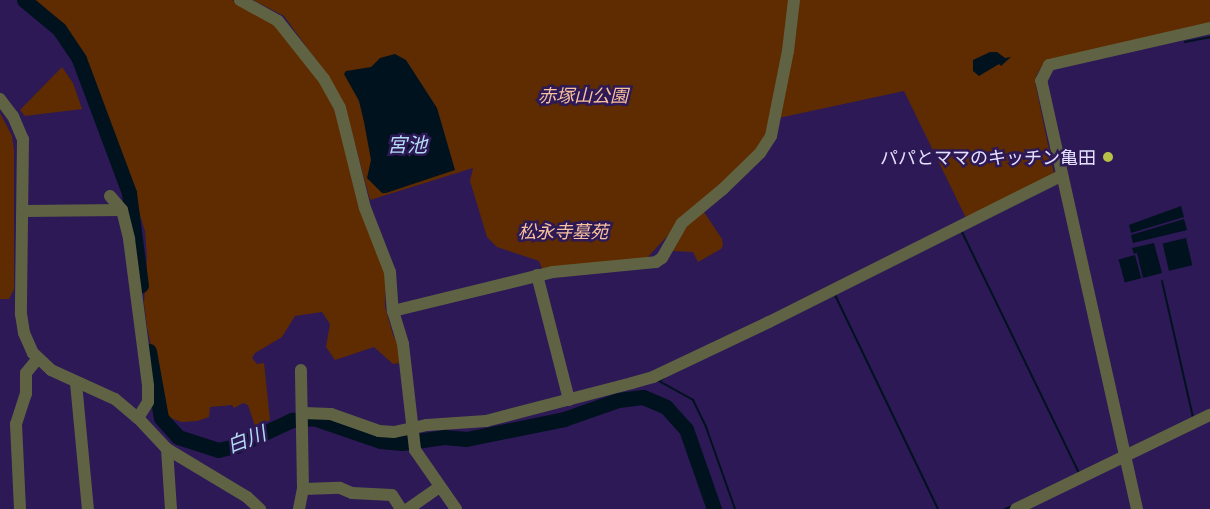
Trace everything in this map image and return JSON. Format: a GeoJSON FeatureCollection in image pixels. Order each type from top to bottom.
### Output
{"type":"FeatureCollection","features":[{"type":"Feature","properties":{"kind":"street"},"geometry":{"type":"LineString","coordinates":[[240,0],[267,6],[318,69],[340,108],[365,208],[390,272],[393,311],[403,344],[415,450],[456,509]]}},
{"type":"Feature","properties":{"kind":"street"},"geometry":{"type":"LineString","coordinates":[[393,311],[537,275],[656,262],[662,258],[682,223],[723,189],[760,153],[771,136],[788,51],[794,0]]}},
{"type":"Feature","properties":{"kind":"street"},"geometry":{"type":"LineString","coordinates":[[1137,509],[1041,81],[1045,69],[1057,62],[1210,28]]}},
{"type":"Feature","properties":{"kind":"street"},"geometry":{"type":"LineString","coordinates":[[0,99],[13,116],[23,139],[22,324],[28,344],[51,370],[115,399],[138,418],[167,449],[247,497],[260,509]]}},
{"type":"Feature","properties":{"kind":"street"},"geometry":{"type":"LineString","coordinates":[[303,413],[331,414],[379,431],[413,429],[486,421],[653,377],[896,260],[1062,176]]}},
{"type":"Feature","properties":{"kind":"street"},"geometry":{"type":"LineString","coordinates":[[110,196],[122,210],[129,239],[148,386],[148,402],[138,418]]}},
{"type":"Feature","properties":{"kind":"street"},"geometry":{"type":"LineString","coordinates":[[24,211],[122,210]]}},
{"type":"Feature","properties":{"kind":"street"},"geometry":{"type":"LineString","coordinates":[[537,275],[569,400]]}},
{"type":"Feature","properties":{"kind":"street"},"geometry":{"type":"LineString","coordinates":[[20,509],[16,424],[26,393],[26,373],[38,358]]}},
{"type":"Feature","properties":{"kind":"street"},"geometry":{"type":"LineString","coordinates":[[299,509],[303,489],[301,370]]}},
{"type":"Feature","properties":{"kind":"street"},"geometry":{"type":"LineString","coordinates":[[76,383],[88,509]]}},
{"type":"Feature","properties":{"kind":"street"},"geometry":{"type":"LineString","coordinates":[[1016,509],[1210,415]]}},
{"type":"Feature","properties":{"kind":"street"},"geometry":{"type":"LineString","coordinates":[[167,449],[171,509]]}},
{"type":"Feature","properties":{"kind":"street"},"geometry":{"type":"LineString","coordinates":[[408,509],[440,487]]}},
{"type":"Feature","properties":{"kind":"street"},"geometry":{"type":"LineString","coordinates":[[303,489],[340,488],[352,493],[392,495],[401,509]]}},
{"type":"Feature","properties":{"kind":"green space"},"geometry":{"type":"Polygon","coordinates":[[[28,0],[232,0],[281,27],[316,73],[342,125],[386,272],[385,307],[393,335],[399,346],[401,363],[393,364],[374,347],[335,360],[326,347],[330,324],[322,312],[295,316],[282,337],[255,353],[252,358],[257,364],[264,363],[270,420],[255,426],[248,405],[243,403],[234,408],[232,405],[210,407],[209,417],[197,421],[181,422],[166,416],[144,303],[147,257],[145,231],[131,186],[109,135],[75,40],[48,14],[28,0]]]}},
{"type":"Feature","properties":{"kind":"green space","name":"赤塚山公園"},"geometry":{"type":"Polygon","coordinates":[[[253,0],[1210,0],[1210,23],[1045,61],[1035,82],[1054,174],[967,220],[904,91],[774,119],[764,142],[702,209],[722,239],[723,245],[721,249],[698,262],[693,252],[673,251],[671,232],[645,260],[543,271],[539,261],[497,247],[487,237],[470,181],[473,168],[370,200],[351,129],[331,81],[284,16],[253,0]]]}},
{"type":"Feature","properties":{"kind":"green space"},"geometry":{"type":"Polygon","coordinates":[[[62,67],[73,83],[82,109],[25,116],[20,110],[62,67]]]}},
{"type":"Feature","properties":{"kind":"green space"},"geometry":{"type":"Polygon","coordinates":[[[0,113],[12,136],[14,150],[14,289],[9,299],[0,299],[0,113]]]}},
{"type":"Feature","properties":{"kind":"water"},"geometry":{"type":"Polygon","coordinates":[[[990,52],[997,52],[1005,58],[1011,57],[1001,66],[999,64],[979,76],[973,71],[973,60],[990,52]]]}},
{"type":"Feature","properties":{"kind":"water","name":"宮池"},"geometry":{"type":"Polygon","coordinates":[[[395,54],[406,60],[437,108],[455,170],[382,193],[367,178],[371,160],[364,122],[359,101],[344,74],[346,71],[371,67],[380,58],[395,54]]]}},
{"type":"Feature","properties":{"kind":"water"},"geometry":{"type":"Polygon","coordinates":[[[1181,206],[1184,217],[1131,233],[1129,225],[1181,206]]]}},
{"type":"Feature","properties":{"kind":"water"},"geometry":{"type":"Polygon","coordinates":[[[1184,219],[1187,230],[1133,243],[1131,235],[1184,219]]]}},
{"type":"Feature","properties":{"kind":"water"},"geometry":{"type":"Polygon","coordinates":[[[1186,238],[1192,265],[1169,271],[1163,243],[1186,238]]]}},
{"type":"Feature","properties":{"kind":"water"},"geometry":{"type":"Polygon","coordinates":[[[1154,243],[1162,273],[1143,278],[1137,253],[1134,254],[1132,248],[1154,243]]]}},
{"type":"Feature","properties":{"kind":"water"},"geometry":{"type":"Polygon","coordinates":[[[1135,255],[1141,278],[1125,283],[1119,259],[1135,255]]]}},
{"type":"Feature","properties":{"kind":"waterway","name":"白川"},"geometry":{"type":"LineString","coordinates":[[24,0],[59,29],[79,59],[129,193],[141,285]]}},
{"type":"Feature","properties":{"kind":"waterway"},"geometry":{"type":"LineString","coordinates":[[1185,42],[1210,37]]}},
{"type":"Feature","properties":{"kind":"waterway"},"geometry":{"type":"LineString","coordinates":[[962,232],[1079,473]]}},
{"type":"Feature","properties":{"kind":"waterway"},"geometry":{"type":"LineString","coordinates":[[1162,281],[1193,418]]}},
{"type":"Feature","properties":{"kind":"waterway"},"geometry":{"type":"LineString","coordinates":[[835,295],[938,509]]}},
{"type":"Feature","properties":{"kind":"waterway","name":"白川"},"geometry":{"type":"LineString","coordinates":[[149,351],[161,418],[178,437],[218,450],[236,446],[292,420],[313,418],[380,441],[402,443],[444,437],[466,439],[564,419],[618,400],[643,397],[666,407],[686,429],[714,509]]}},
{"type":"Feature","properties":{"kind":"waterway"},"geometry":{"type":"LineString","coordinates":[[664,378],[659,381],[693,400],[706,427],[735,509]]}},
{"type":"Feature","properties":{"kind":"waterway"},"geometry":{"type":"LineString","coordinates":[[1005,509],[1012,506]]}},
{"type":"Feature","properties":{"kind":"place","name":"パパとママのキッチン亀田"},"geometry":{"type":"Point","coordinates":[1108,157]}},
{"type":"Feature","properties":{"kind":"park label","name":"松永寺墓苑"},"geometry":{"type":"Point","coordinates":[563,231]}}]}
